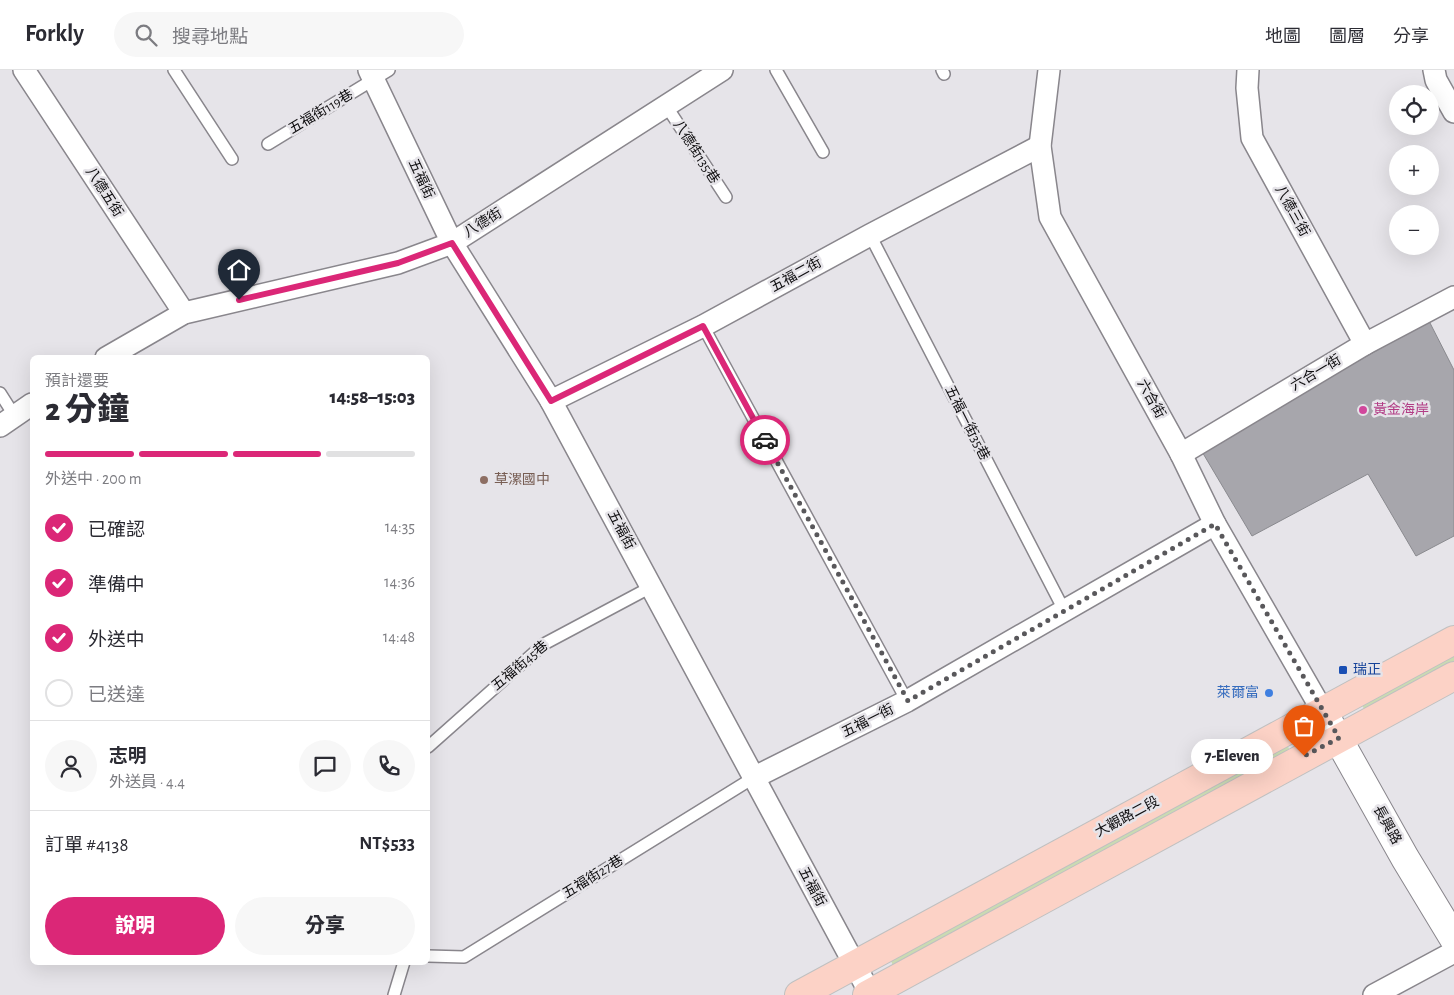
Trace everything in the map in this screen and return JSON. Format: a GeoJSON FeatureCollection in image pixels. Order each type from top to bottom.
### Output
{"type":"FeatureCollection","features":[{"type":"Feature","properties":{"kind":"main road","name":"大觀路二段"},"geometry":{"type":"LineString","coordinates":[[799,995],[1454,640]]}},
{"type":"Feature","properties":{"kind":"main road"},"geometry":{"type":"LineString","coordinates":[[869,994],[1454,676]]}},
{"type":"Feature","properties":{"kind":"street","name":"八德五街"},"geometry":{"type":"LineString","coordinates":[[24,70],[184,313]]}},
{"type":"Feature","properties":{"kind":"street","name":"八德街"},"geometry":{"type":"LineString","coordinates":[[111,355],[184,313],[398,263],[452,243],[722,70]]}},
{"type":"Feature","properties":{"kind":"street","name":"六合街"},"geometry":{"type":"LineString","coordinates":[[1049,70],[1040,146],[1050,217],[1181,454],[1215,524],[1322,710]]}},
{"type":"Feature","properties":{"kind":"street","name":"八德三街"},"geometry":{"type":"LineString","coordinates":[[1248,70],[1247,88],[1252,138],[1365,344]]}},
{"type":"Feature","properties":{"kind":"street"},"geometry":{"type":"LineString","coordinates":[[1434,70],[1436,80],[1454,112]]}},
{"type":"Feature","properties":{"kind":"street","name":"五福街"},"geometry":{"type":"LineString","coordinates":[[377,73],[452,243],[551,401],[869,994]]}},
{"type":"Feature","properties":{"kind":"street","name":"五福二街"},"geometry":{"type":"LineString","coordinates":[[551,401],[703,326],[870,235],[1040,146]]}},
{"type":"Feature","properties":{"kind":"street","name":"六合一街"},"geometry":{"type":"LineString","coordinates":[[1181,454],[1365,344],[1454,297]]}},
{"type":"Feature","properties":{"kind":"street"},"geometry":{"type":"LineString","coordinates":[[7,421],[30,405]]}},
{"type":"Feature","properties":{"kind":"street","name":"五福一街"},"geometry":{"type":"LineString","coordinates":[[753,778],[908,701],[1215,524]]}},
{"type":"Feature","properties":{"kind":"street","name":"長興路"},"geometry":{"type":"LineString","coordinates":[[1322,710],[1405,858],[1454,940]]}},
{"type":"Feature","properties":{"kind":"street"},"geometry":{"type":"LineString","coordinates":[[1374,995],[1454,952]]}},
{"type":"Feature","properties":{"kind":"lane"},"geometry":{"type":"LineString","coordinates":[[174,70],[232,159]]}},
{"type":"Feature","properties":{"kind":"lane"},"geometry":{"type":"LineString","coordinates":[[776,70],[823,152]]}},
{"type":"Feature","properties":{"kind":"lane","name":"五福街119巷"},"geometry":{"type":"LineString","coordinates":[[268,144],[377,73]]}},
{"type":"Feature","properties":{"kind":"lane","name":"八德街135巷"},"geometry":{"type":"LineString","coordinates":[[667,107],[726,197]]}},
{"type":"Feature","properties":{"kind":"lane","name":"五福一街35巷"},"geometry":{"type":"LineString","coordinates":[[870,235],[1064,610]]}},
{"type":"Feature","properties":{"kind":"lane"},"geometry":{"type":"LineString","coordinates":[[703,326],[908,701]]}},
{"type":"Feature","properties":{"kind":"lane"},"geometry":{"type":"LineString","coordinates":[[0,393],[7,421]]}},
{"type":"Feature","properties":{"kind":"lane","name":"五福街45巷"},"geometry":{"type":"LineString","coordinates":[[430,745],[544,644],[651,587]]}},
{"type":"Feature","properties":{"kind":"lane","name":"五福街27巷"},"geometry":{"type":"LineString","coordinates":[[430,956],[464,957],[753,778]]}},
{"type":"Feature","properties":{"kind":"lane"},"geometry":{"type":"LineString","coordinates":[[394,995],[403,965]]}},
{"type":"Feature","properties":{"kind":"green space"},"geometry":{"type":"Polygon","coordinates":[[[1454,653],[1454,662],[1364,709],[1361,703],[1454,653]]]}},
{"type":"Feature","properties":{"kind":"green space"},"geometry":{"type":"Polygon","coordinates":[[[1287,744],[1290,751],[893,966],[890,958],[1287,744]]]}},
{"type":"Feature","properties":{"kind":"building","name":"黃金海岸"},"geometry":{"type":"Polygon","coordinates":[[[1429,321],[1454,370],[1454,536],[1416,556],[1368,474],[1252,536],[1201,450],[1429,321]]]}},
{"type":"Feature","properties":{"kind":"way so far"},"geometry":{"type":"LineString","coordinates":[[765,440],[908,701],[1215,524],[1339,738],[1304,756]]}},
{"type":"Feature","properties":{"kind":"place","name":"黃金海岸"},"geometry":{"type":"Point","coordinates":[1363,410]}},
{"type":"Feature","properties":{"kind":"place","name":"草漯國中"},"geometry":{"type":"Point","coordinates":[484,480]}},
{"type":"Feature","properties":{"kind":"place","name":"瑞正"},"geometry":{"type":"Point","coordinates":[1343,670]}},
{"type":"Feature","properties":{"kind":"place","name":"萊爾富"},"geometry":{"type":"Point","coordinates":[1269,693]}},
{"type":"Feature","properties":{"kind":"place","name":"7-Eleven"},"geometry":{"type":"Point","coordinates":[1304,756]}},
{"type":"Feature","properties":{"kind":"route"},"geometry":{"type":"LineString","coordinates":[[239,300],[398,263],[452,243],[551,401],[703,326],[765,440]]}}]}
